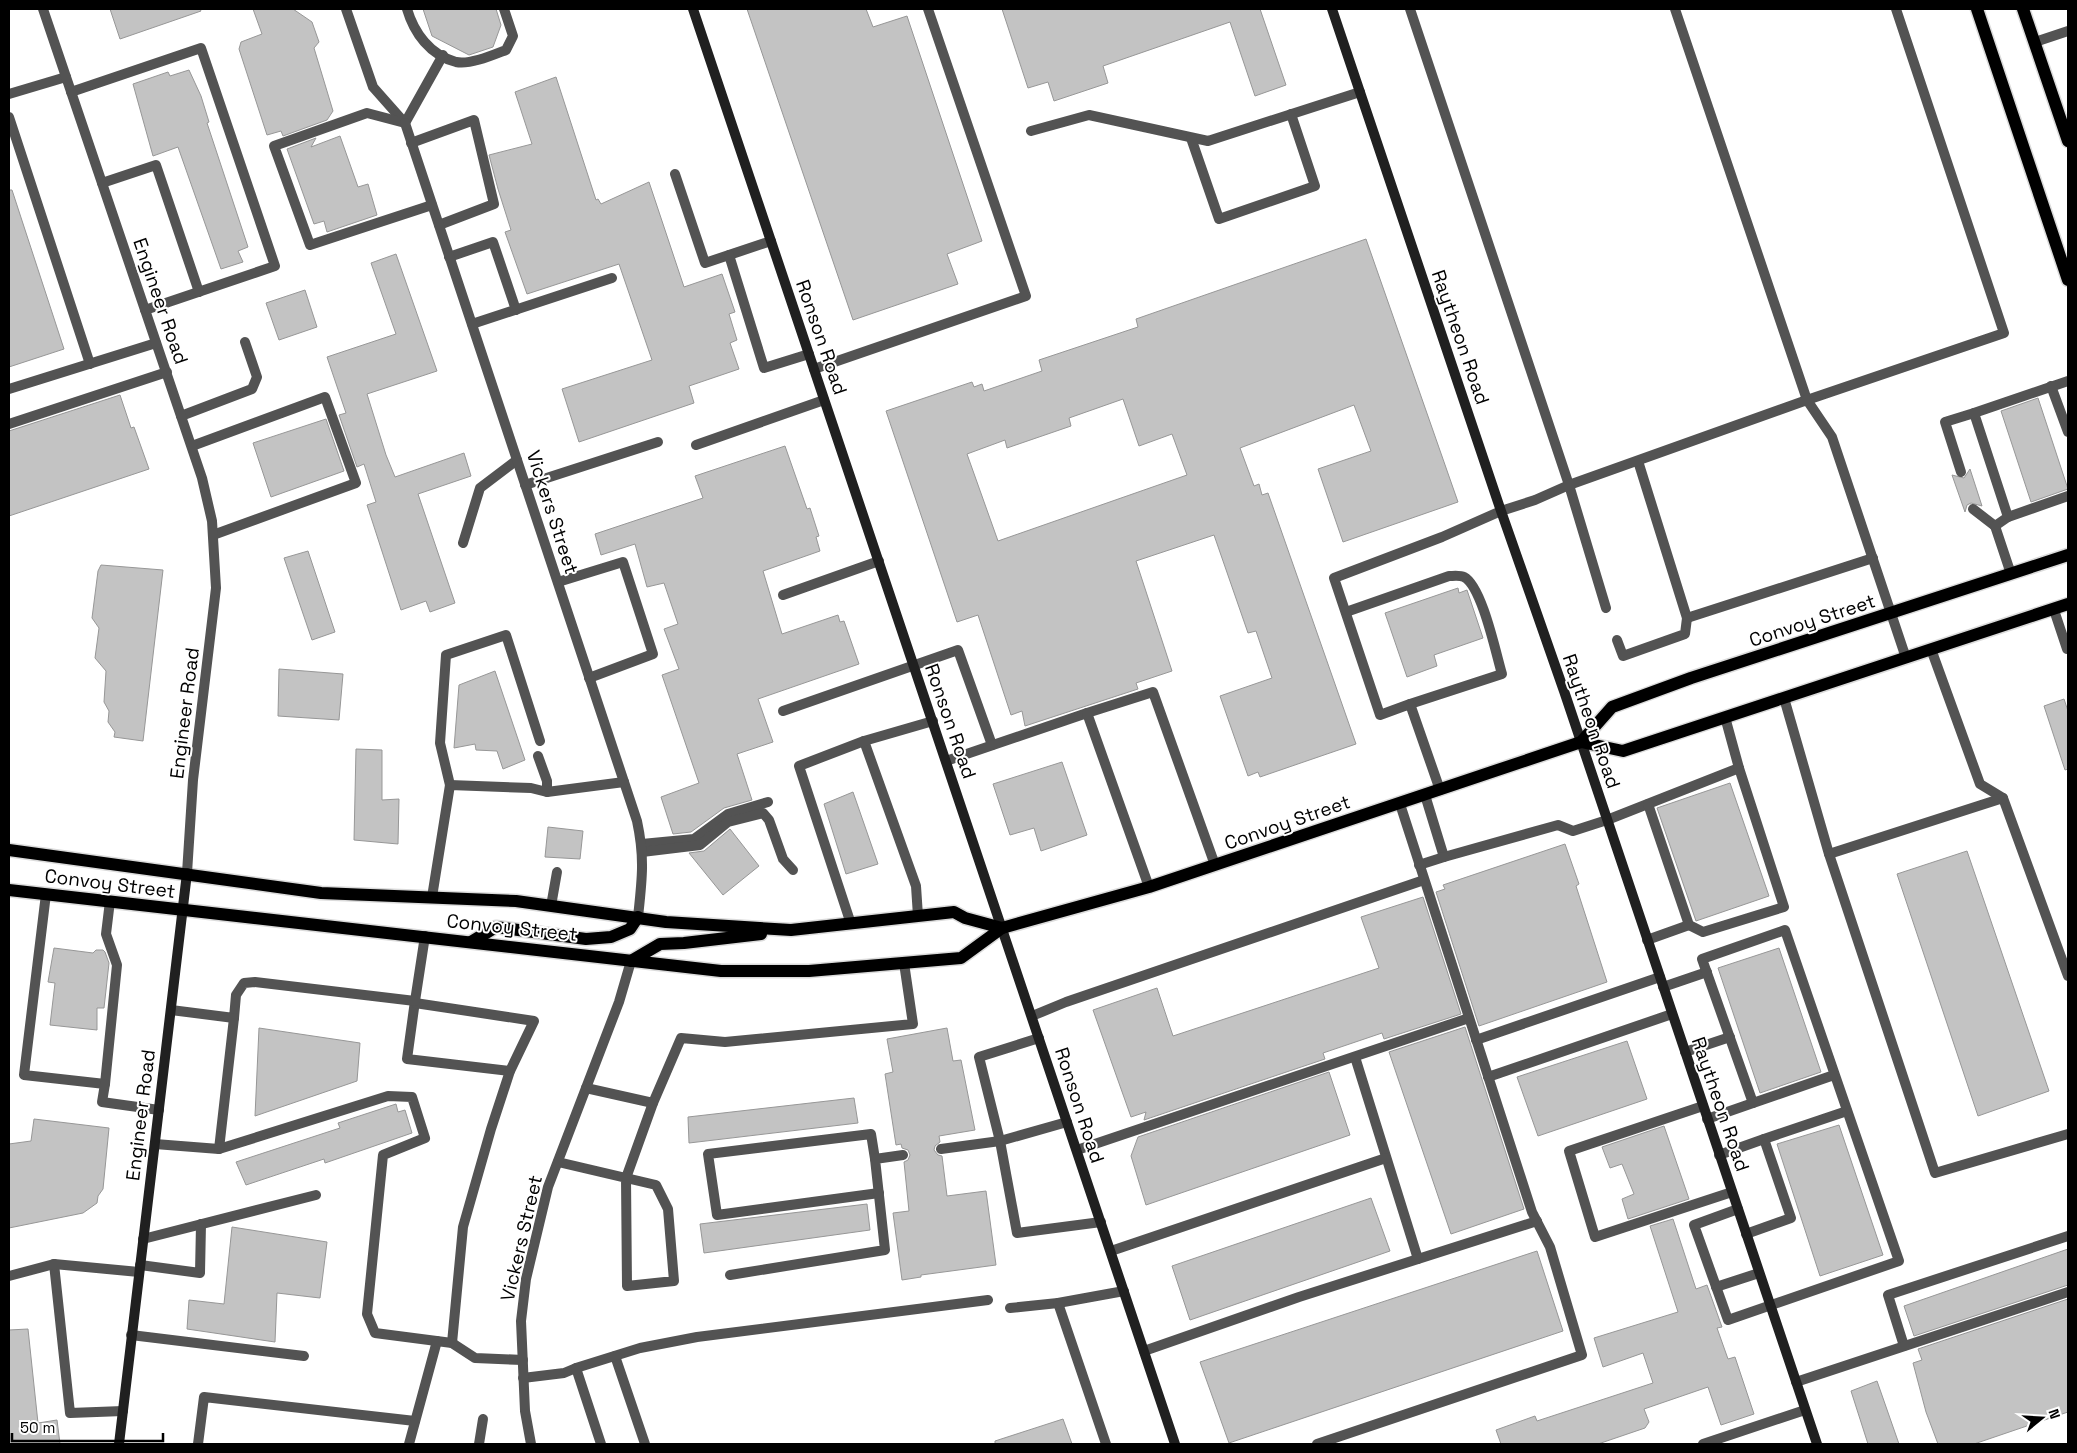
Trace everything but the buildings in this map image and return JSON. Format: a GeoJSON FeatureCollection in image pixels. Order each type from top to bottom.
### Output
{"type":"FeatureCollection","features":[{"type":"Feature","properties":{"kind":"main road"},"geometry":{"type":"LineString","coordinates":[[1977,9],[2068,280]]}},
{"type":"Feature","properties":{"kind":"main road"},"geometry":{"type":"LineString","coordinates":[[2023,9],[2068,141]]}},
{"type":"Feature","properties":{"kind":"main road","name":"Convoy Street"},"geometry":{"type":"LineString","coordinates":[[9,890],[721,971],[770,972],[961,958],[1002,928],[1149,888],[1580,742],[1612,707],[1691,678],[2068,555]]}},
{"type":"Feature","properties":{"kind":"main road"},"geometry":{"type":"LineString","coordinates":[[1580,742],[1623,751],[2068,604]]}},
{"type":"Feature","properties":{"kind":"main road","name":"Convoy Street"},"geometry":{"type":"LineString","coordinates":[[9,850],[322,893],[516,901],[666,922],[791,930],[954,912],[965,918],[1002,928]]}},
{"type":"Feature","properties":{"kind":"main road"},"geometry":{"type":"LineString","coordinates":[[471,942],[496,927],[586,939],[610,937],[630,929],[638,917]]}},
{"type":"Feature","properties":{"kind":"main road"},"geometry":{"type":"LineString","coordinates":[[631,961],[660,944],[684,943],[791,930]]}},
{"type":"Feature","properties":{"kind":"street","name":"Engineer Road"},"geometry":{"type":"LineString","coordinates":[[43,9],[204,483],[212,520],[216,588],[193,780],[187,873],[119,1444]]}},
{"type":"Feature","properties":{"kind":"street"},"geometry":{"type":"LineString","coordinates":[[346,9],[372,87],[405,122]]}},
{"type":"Feature","properties":{"kind":"street"},"geometry":{"type":"LineString","coordinates":[[407,9],[417,34],[433,50],[457,62],[482,59],[506,50],[513,36],[504,9]]}},
{"type":"Feature","properties":{"kind":"street","name":"Ronson Road"},"geometry":{"type":"LineString","coordinates":[[693,9],[1175,1444]]}},
{"type":"Feature","properties":{"kind":"street"},"geometry":{"type":"LineString","coordinates":[[814,369],[1026,296],[928,9]]}},
{"type":"Feature","properties":{"kind":"street","name":"Raytheon Road"},"geometry":{"type":"LineString","coordinates":[[1332,9],[1500,511],[1607,820],[1817,1444]]}},
{"type":"Feature","properties":{"kind":"street"},"geometry":{"type":"LineString","coordinates":[[1410,9],[1569,485],[1606,608]]}},
{"type":"Feature","properties":{"kind":"street"},"geometry":{"type":"LineString","coordinates":[[1675,9],[1807,400],[1832,437],[1906,658]]}},
{"type":"Feature","properties":{"kind":"street"},"geometry":{"type":"LineString","coordinates":[[1346,612],[1449,576],[1464,577],[1474,586],[1480,600],[1502,674],[1380,714],[1334,578],[1442,537],[1500,511],[1535,500],[1569,485],[1638,462],[1807,400],[2004,333],[1896,9]]}},
{"type":"Feature","properties":{"kind":"street"},"geometry":{"type":"LineString","coordinates":[[2034,42],[2068,31]]}},
{"type":"Feature","properties":{"kind":"street"},"geometry":{"type":"LineString","coordinates":[[71,92],[201,48],[275,266],[145,310]]}},
{"type":"Feature","properties":{"kind":"street"},"geometry":{"type":"LineString","coordinates":[[405,122],[443,55]]}},
{"type":"Feature","properties":{"kind":"street"},"geometry":{"type":"LineString","coordinates":[[9,94],[66,77]]}},
{"type":"Feature","properties":{"kind":"street"},"geometry":{"type":"LineString","coordinates":[[1031,130],[1089,115],[1208,142],[1360,92]]}},
{"type":"Feature","properties":{"kind":"street"},"geometry":{"type":"LineString","coordinates":[[405,122],[367,113],[274,146],[310,245],[432,205]]}},
{"type":"Feature","properties":{"kind":"street"},"geometry":{"type":"LineString","coordinates":[[1191,138],[1219,219],[1315,186],[1291,114]]}},
{"type":"Feature","properties":{"kind":"street"},"geometry":{"type":"LineString","coordinates":[[9,117],[90,364]]}},
{"type":"Feature","properties":{"kind":"street"},"geometry":{"type":"LineString","coordinates":[[411,143],[474,120],[494,204],[439,225]]}},
{"type":"Feature","properties":{"kind":"street","name":"Vickers Street"},"geometry":{"type":"LineString","coordinates":[[405,122],[637,821],[644,866],[638,917]]}},
{"type":"Feature","properties":{"kind":"street"},"geometry":{"type":"LineString","coordinates":[[102,183],[156,165],[199,292]]}},
{"type":"Feature","properties":{"kind":"street"},"geometry":{"type":"LineString","coordinates":[[675,174],[706,263],[771,241]]}},
{"type":"Feature","properties":{"kind":"street"},"geometry":{"type":"LineString","coordinates":[[449,257],[493,242],[516,310]]}},
{"type":"Feature","properties":{"kind":"street"},"geometry":{"type":"LineString","coordinates":[[729,255],[764,368],[809,354]]}},
{"type":"Feature","properties":{"kind":"street"},"geometry":{"type":"LineString","coordinates":[[472,324],[612,278]]}},
{"type":"Feature","properties":{"kind":"street"},"geometry":{"type":"LineString","coordinates":[[181,416],[252,389],[257,377],[245,342]]}},
{"type":"Feature","properties":{"kind":"street"},"geometry":{"type":"LineString","coordinates":[[9,389],[156,343]]}},
{"type":"Feature","properties":{"kind":"street"},"geometry":{"type":"LineString","coordinates":[[9,424],[167,372]]}},
{"type":"Feature","properties":{"kind":"street"},"geometry":{"type":"LineString","coordinates":[[1961,472],[1945,422],[2068,381]]}},
{"type":"Feature","properties":{"kind":"street"},"geometry":{"type":"LineString","coordinates":[[2051,386],[2068,432]]}},
{"type":"Feature","properties":{"kind":"street"},"geometry":{"type":"LineString","coordinates":[[192,446],[325,397],[356,483],[213,535]]}},
{"type":"Feature","properties":{"kind":"street"},"geometry":{"type":"LineString","coordinates":[[696,445],[824,400]]}},
{"type":"Feature","properties":{"kind":"street"},"geometry":{"type":"LineString","coordinates":[[1974,413],[2008,517]]}},
{"type":"Feature","properties":{"kind":"street"},"geometry":{"type":"LineString","coordinates":[[525,485],[658,442]]}},
{"type":"Feature","properties":{"kind":"street"},"geometry":{"type":"LineString","coordinates":[[463,543],[480,488],[517,460]]}},
{"type":"Feature","properties":{"kind":"street"},"geometry":{"type":"LineString","coordinates":[[1617,640],[1623,656],[1685,634],[1687,618],[1638,462]]}},
{"type":"Feature","properties":{"kind":"street"},"geometry":{"type":"LineString","coordinates":[[1995,526],[2008,517],[2068,496]]}},
{"type":"Feature","properties":{"kind":"street"},"geometry":{"type":"LineString","coordinates":[[1973,509],[1995,526],[2011,574]]}},
{"type":"Feature","properties":{"kind":"street"},"geometry":{"type":"LineString","coordinates":[[1687,618],[1873,558]]}},
{"type":"Feature","properties":{"kind":"street"},"geometry":{"type":"LineString","coordinates":[[783,595],[879,561]]}},
{"type":"Feature","properties":{"kind":"street"},"geometry":{"type":"LineString","coordinates":[[558,582],[623,562],[626,571],[653,654],[590,678]]}},
{"type":"Feature","properties":{"kind":"street"},"geometry":{"type":"LineString","coordinates":[[2054,610],[2068,650]]}},
{"type":"Feature","properties":{"kind":"street"},"geometry":{"type":"LineString","coordinates":[[432,897],[450,785],[440,743],[446,655],[506,635],[540,741]]}},
{"type":"Feature","properties":{"kind":"street"},"geometry":{"type":"LineString","coordinates":[[1931,649],[1980,784],[2003,798],[2068,976]]}},
{"type":"Feature","properties":{"kind":"street"},"geometry":{"type":"LineString","coordinates":[[783,711],[958,650],[992,745]]}},
{"type":"Feature","properties":{"kind":"street"},"geometry":{"type":"LineString","coordinates":[[946,761],[1153,692],[1215,865]]}},
{"type":"Feature","properties":{"kind":"street"},"geometry":{"type":"LineString","coordinates":[[1784,698],[1830,854],[1935,1173],[2068,1134]]}},
{"type":"Feature","properties":{"kind":"street"},"geometry":{"type":"LineString","coordinates":[[1410,704],[1440,790]]}},
{"type":"Feature","properties":{"kind":"street"},"geometry":{"type":"LineString","coordinates":[[1088,713],[1149,888]]}},
{"type":"Feature","properties":{"kind":"street"},"geometry":{"type":"LineString","coordinates":[[1648,804],[1689,925],[1703,932],[1784,907],[1739,768],[1725,717]]}},
{"type":"Feature","properties":{"kind":"street"},"geometry":{"type":"LineString","coordinates":[[851,924],[799,766],[864,741],[933,722]]}},
{"type":"Feature","properties":{"kind":"street"},"geometry":{"type":"LineString","coordinates":[[864,741],[916,886],[918,916]]}},
{"type":"Feature","properties":{"kind":"street"},"geometry":{"type":"LineString","coordinates":[[538,756],[547,781],[548,792]]}},
{"type":"Feature","properties":{"kind":"street"},"geometry":{"type":"LineString","coordinates":[[1419,865],[1558,825],[1573,831],[1607,820],[1739,768]]}},
{"type":"Feature","properties":{"kind":"street"},"geometry":{"type":"LineString","coordinates":[[450,785],[531,788],[548,792],[624,782]]}},
{"type":"Feature","properties":{"kind":"street"},"geometry":{"type":"LineString","coordinates":[[1425,795],[1444,857]]}},
{"type":"Feature","properties":{"kind":"street"},"geometry":{"type":"LineString","coordinates":[[1830,854],[2003,798]]}},
{"type":"Feature","properties":{"kind":"street"},"geometry":{"type":"LineString","coordinates":[[642,848],[694,839],[728,814],[768,802]]}},
{"type":"Feature","properties":{"kind":"street"},"geometry":{"type":"LineString","coordinates":[[1317,1444],[1582,1355],[1550,1247],[1537,1221],[1488,1077],[1400,804]]}},
{"type":"Feature","properties":{"kind":"street"},"geometry":{"type":"LineString","coordinates":[[642,848],[700,845],[728,822],[763,812],[769,820],[783,859],[793,870]]}},
{"type":"Feature","properties":{"kind":"street"},"geometry":{"type":"LineString","coordinates":[[551,906],[557,872]]}},
{"type":"Feature","properties":{"kind":"street"},"geometry":{"type":"LineString","coordinates":[[1032,1016],[1066,1002],[1424,880]]}},
{"type":"Feature","properties":{"kind":"street"},"geometry":{"type":"LineString","coordinates":[[46,894],[24,1075],[105,1084]]}},
{"type":"Feature","properties":{"kind":"street"},"geometry":{"type":"LineString","coordinates":[[110,902],[106,934],[117,965],[102,1102],[159,1110]]}},
{"type":"Feature","properties":{"kind":"street"},"geometry":{"type":"LineString","coordinates":[[1647,940],[1689,925]]}},
{"type":"Feature","properties":{"kind":"street"},"geometry":{"type":"LineString","coordinates":[[1738,1209],[1694,1224],[1728,1320],[1899,1260],[1785,930],[1702,959],[1753,1104]]}},
{"type":"Feature","properties":{"kind":"street"},"geometry":{"type":"LineString","coordinates":[[425,936],[407,1059],[510,1071]]}},
{"type":"Feature","properties":{"kind":"street","name":"Vickers Street"},"geometry":{"type":"LineString","coordinates":[[532,1444],[525,1412],[523,1378],[521,1322],[526,1279],[548,1187],[620,1002],[631,961]]}},
{"type":"Feature","properties":{"kind":"street"},"geometry":{"type":"LineString","coordinates":[[558,1162],[626,1178],[656,1185],[668,1209],[674,1281],[627,1286],[626,1178],[653,1103],[681,1038],[725,1042],[913,1024],[904,963]]}},
{"type":"Feature","properties":{"kind":"street"},"geometry":{"type":"LineString","coordinates":[[1476,1040],[1662,982],[1707,972]]}},
{"type":"Feature","properties":{"kind":"street"},"geometry":{"type":"LineString","coordinates":[[219,1149],[236,995],[244,983],[415,1002],[534,1021],[510,1071],[491,1128],[463,1228],[452,1343]]}},
{"type":"Feature","properties":{"kind":"street"},"geometry":{"type":"LineString","coordinates":[[171,1010],[234,1018]]}},
{"type":"Feature","properties":{"kind":"street"},"geometry":{"type":"LineString","coordinates":[[1488,1077],[1672,1014]]}},
{"type":"Feature","properties":{"kind":"street"},"geometry":{"type":"LineString","coordinates":[[1077,1150],[1469,1018]]}},
{"type":"Feature","properties":{"kind":"street"},"geometry":{"type":"LineString","coordinates":[[1685,1052],[1730,1037]]}},
{"type":"Feature","properties":{"kind":"street"},"geometry":{"type":"LineString","coordinates":[[1039,1038],[979,1056],[1000,1141],[1017,1233],[1101,1222]]}},
{"type":"Feature","properties":{"kind":"street"},"geometry":{"type":"LineString","coordinates":[[1355,1057],[1418,1259]]}},
{"type":"Feature","properties":{"kind":"street"},"geometry":{"type":"LineString","coordinates":[[1707,1119],[1834,1075]]}},
{"type":"Feature","properties":{"kind":"street"},"geometry":{"type":"LineString","coordinates":[[586,1088],[653,1103]]}},
{"type":"Feature","properties":{"kind":"street"},"geometry":{"type":"LineString","coordinates":[[155,1144],[219,1149],[388,1096],[412,1097],[425,1138],[383,1156],[367,1314],[375,1333],[452,1343],[475,1358],[523,1360]]}},
{"type":"Feature","properties":{"kind":"street"},"geometry":{"type":"LineString","coordinates":[[1703,1106],[1570,1151],[1596,1237],[1732,1192]]}},
{"type":"Feature","properties":{"kind":"street"},"geometry":{"type":"LineString","coordinates":[[1719,1155],[1847,1111]]}},
{"type":"Feature","properties":{"kind":"street"},"geometry":{"type":"LineString","coordinates":[[941,1150],[1000,1141],[1067,1122]]}},
{"type":"Feature","properties":{"kind":"street"},"geometry":{"type":"LineString","coordinates":[[730,1275],[885,1250],[879,1193],[875,1159],[871,1134],[708,1154],[718,1215],[879,1193]]}},
{"type":"Feature","properties":{"kind":"street"},"geometry":{"type":"LineString","coordinates":[[1746,1234],[1791,1218],[1764,1139]]}},
{"type":"Feature","properties":{"kind":"street"},"geometry":{"type":"LineString","coordinates":[[875,1159],[903,1155]]}},
{"type":"Feature","properties":{"kind":"street"},"geometry":{"type":"LineString","coordinates":[[1110,1251],[1386,1158]]}},
{"type":"Feature","properties":{"kind":"street"},"geometry":{"type":"LineString","coordinates":[[143,1238],[316,1195]]}},
{"type":"Feature","properties":{"kind":"street"},"geometry":{"type":"LineString","coordinates":[[1144,1351],[1537,1221]]}},
{"type":"Feature","properties":{"kind":"street"},"geometry":{"type":"LineString","coordinates":[[9,1276],[54,1264],[200,1273],[201,1224]]}},
{"type":"Feature","properties":{"kind":"street"},"geometry":{"type":"LineString","coordinates":[[1904,1346],[1888,1295],[2068,1236]]}},
{"type":"Feature","properties":{"kind":"street"},"geometry":{"type":"LineString","coordinates":[[54,1264],[70,1413],[123,1411]]}},
{"type":"Feature","properties":{"kind":"street"},"geometry":{"type":"LineString","coordinates":[[1716,1288],[1759,1273]]}},
{"type":"Feature","properties":{"kind":"street"},"geometry":{"type":"LineString","coordinates":[[1010,1308],[1058,1303],[1124,1291]]}},
{"type":"Feature","properties":{"kind":"street"},"geometry":{"type":"LineString","coordinates":[[1796,1382],[2068,1292]]}},
{"type":"Feature","properties":{"kind":"street"},"geometry":{"type":"LineString","coordinates":[[523,1378],[564,1372],[640,1348],[697,1337],[988,1300]]}},
{"type":"Feature","properties":{"kind":"street"},"geometry":{"type":"LineString","coordinates":[[1058,1303],[1106,1444]]}},
{"type":"Feature","properties":{"kind":"street"},"geometry":{"type":"LineString","coordinates":[[132,1335],[304,1356]]}},
{"type":"Feature","properties":{"kind":"street"},"geometry":{"type":"LineString","coordinates":[[409,1444],[437,1341]]}},
{"type":"Feature","properties":{"kind":"street"},"geometry":{"type":"LineString","coordinates":[[615,1356],[645,1444]]}},
{"type":"Feature","properties":{"kind":"street"},"geometry":{"type":"LineString","coordinates":[[576,1368],[602,1444]]}},
{"type":"Feature","properties":{"kind":"street"},"geometry":{"type":"LineString","coordinates":[[198,1444],[204,1396],[416,1421]]}},
{"type":"Feature","properties":{"kind":"street"},"geometry":{"type":"LineString","coordinates":[[1703,1444],[1805,1410]]}},
{"type":"Feature","properties":{"kind":"street"},"geometry":{"type":"LineString","coordinates":[[479,1444],[483,1419]]}}]}
